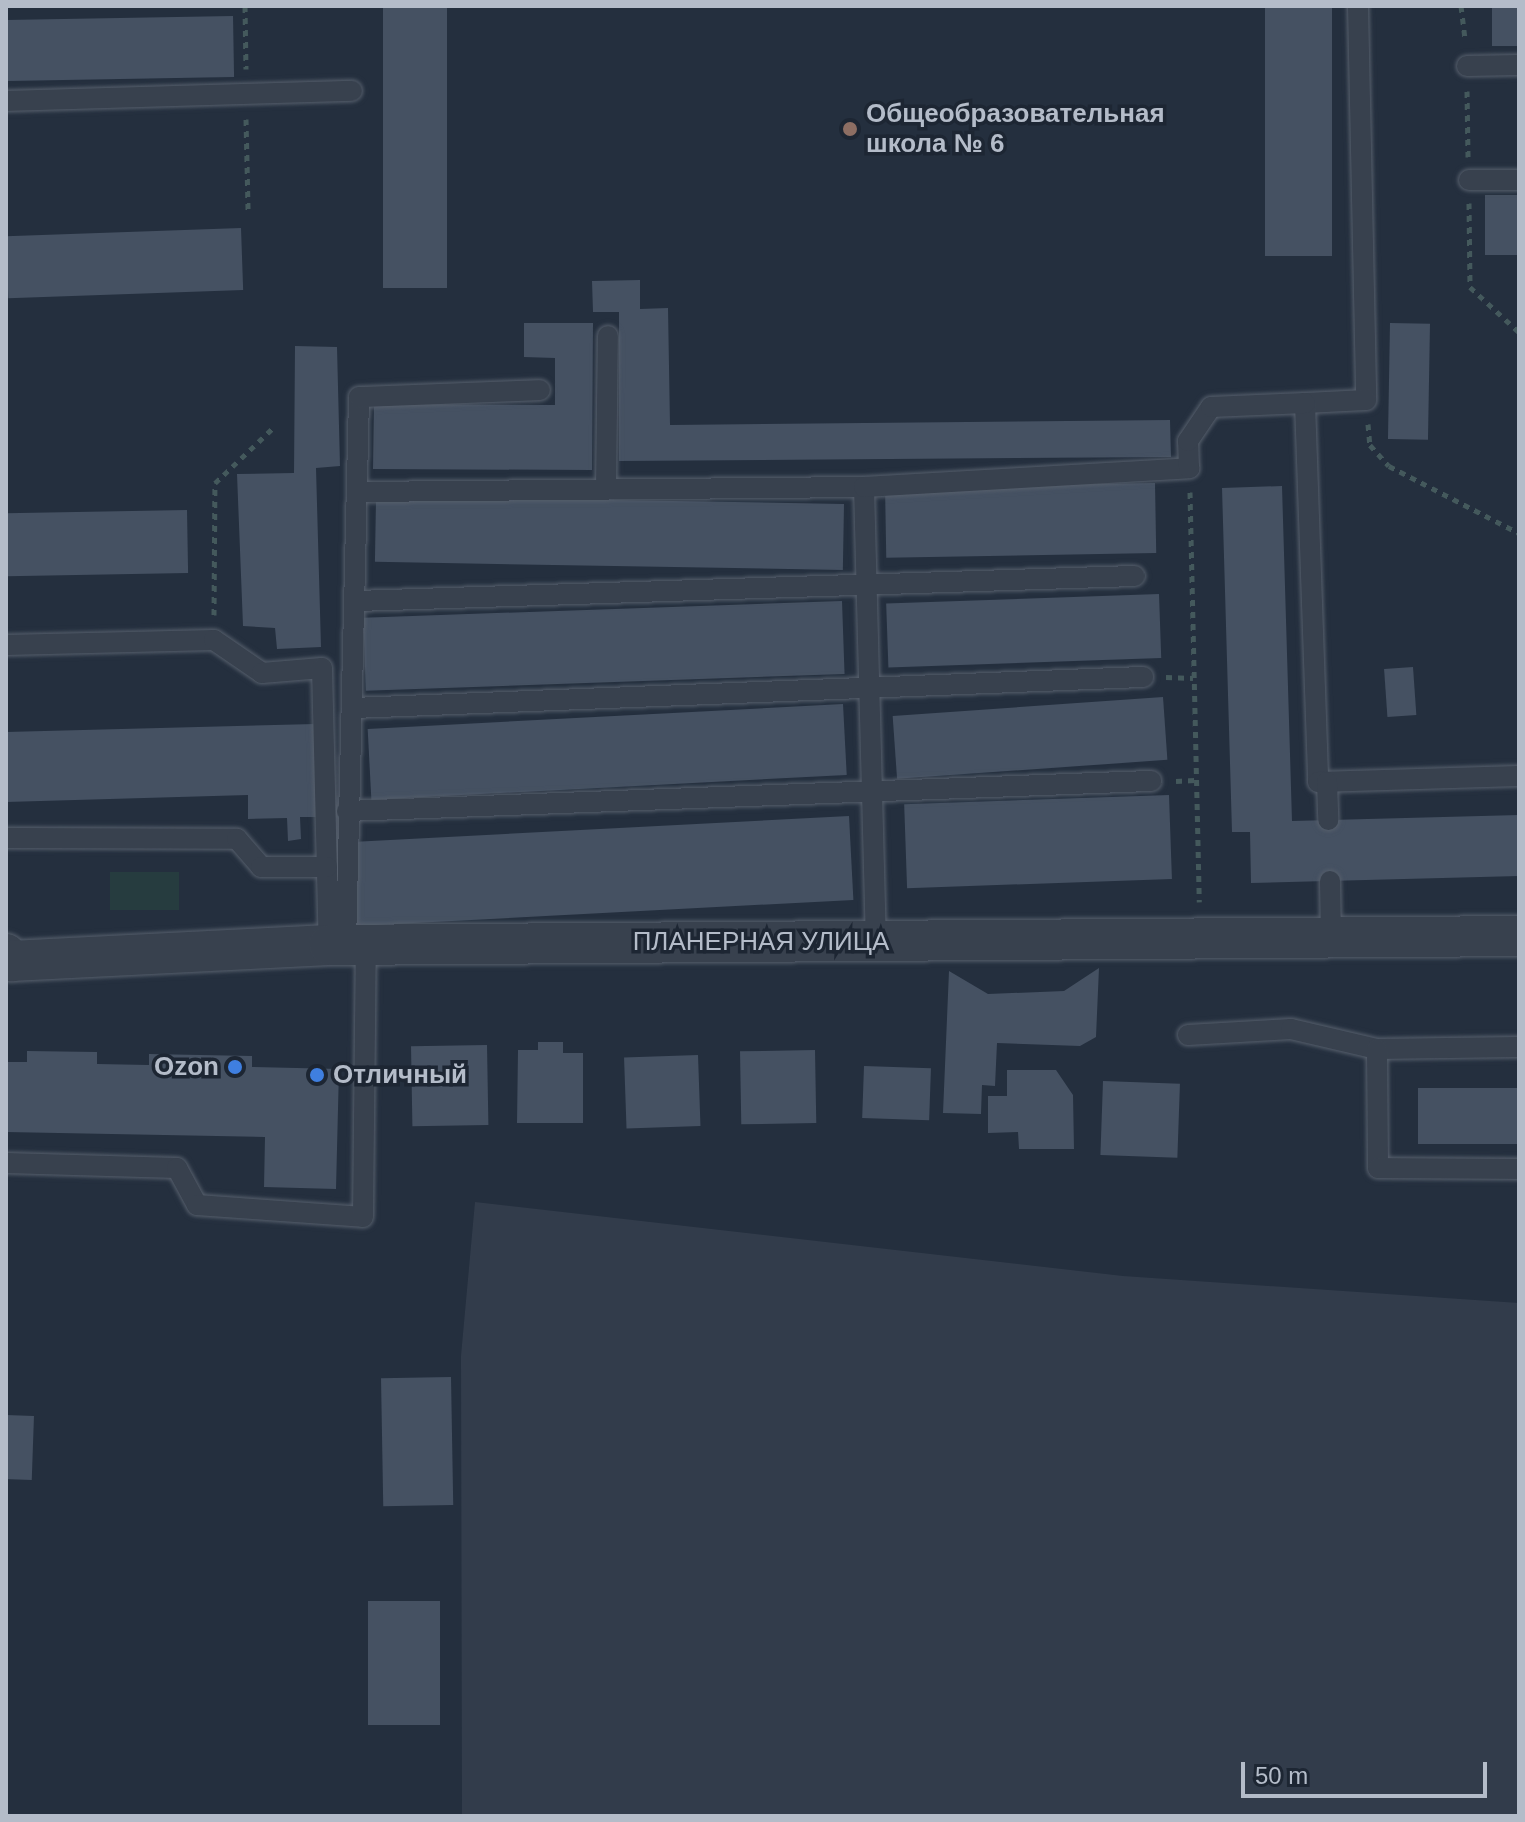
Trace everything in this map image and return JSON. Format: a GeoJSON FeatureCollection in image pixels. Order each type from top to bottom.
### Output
{"type":"FeatureCollection","features":[{"type":"Feature","properties":{"kind":"street","name":"ПЛАНЕРНАЯ УЛИЦА"},"geometry":{"type":"LineString","coordinates":[[8,962],[347,945],[1519,936]]}},
{"type":"Feature","properties":{"kind":"lane"},"geometry":{"type":"LineString","coordinates":[[359,492],[864,487],[1189,468],[1188,441],[1211,407],[1366,400],[1358,6]]}},
{"type":"Feature","properties":{"kind":"lane"},"geometry":{"type":"LineString","coordinates":[[1467,66],[1519,65]]}},
{"type":"Feature","properties":{"kind":"lane"},"geometry":{"type":"LineString","coordinates":[[6,101],[352,91]]}},
{"type":"Feature","properties":{"kind":"lane"},"geometry":{"type":"LineString","coordinates":[[1469,180],[1519,180]]}},
{"type":"Feature","properties":{"kind":"lane"},"geometry":{"type":"LineString","coordinates":[[606,489],[608,336]]}},
{"type":"Feature","properties":{"kind":"lane"},"geometry":{"type":"LineString","coordinates":[[6,1163],[177,1168],[197,1205],[363,1217],[347,945],[347,811],[353,708],[359,397],[540,390]]}},
{"type":"Feature","properties":{"kind":"lane"},"geometry":{"type":"LineString","coordinates":[[1305,403],[1318,782],[1519,776]]}},
{"type":"Feature","properties":{"kind":"lane"},"geometry":{"type":"LineString","coordinates":[[864,487],[876,941]]}},
{"type":"Feature","properties":{"kind":"lane"},"geometry":{"type":"LineString","coordinates":[[356,601],[1135,576]]}},
{"type":"Feature","properties":{"kind":"lane"},"geometry":{"type":"LineString","coordinates":[[6,645],[214,640],[262,673],[322,668],[327,867],[347,945]]}},
{"type":"Feature","properties":{"kind":"lane"},"geometry":{"type":"LineString","coordinates":[[353,708],[1143,677]]}},
{"type":"Feature","properties":{"kind":"lane"},"geometry":{"type":"LineString","coordinates":[[347,811],[1151,781]]}},
{"type":"Feature","properties":{"kind":"lane"},"geometry":{"type":"LineString","coordinates":[[1327,782],[1328,820]]}},
{"type":"Feature","properties":{"kind":"lane"},"geometry":{"type":"LineString","coordinates":[[6,838],[237,839],[261,867],[327,867]]}},
{"type":"Feature","properties":{"kind":"lane"},"geometry":{"type":"LineString","coordinates":[[1330,881],[1331,938]]}},
{"type":"Feature","properties":{"kind":"lane"},"geometry":{"type":"LineString","coordinates":[[1188,1035],[1291,1029],[1377,1049],[1519,1047]]}},
{"type":"Feature","properties":{"kind":"lane"},"geometry":{"type":"LineString","coordinates":[[1377,1049],[1378,1168],[1519,1169]]}},
{"type":"Feature","properties":{"kind":"path"},"geometry":{"type":"LineString","coordinates":[[1366,400],[1370,445],[1389,466],[1519,533]]}},
{"type":"Feature","properties":{"kind":"path"},"geometry":{"type":"LineString","coordinates":[[214,640],[215,483],[273,428]]}},
{"type":"Feature","properties":{"kind":"path"},"geometry":{"type":"LineString","coordinates":[[1189,468],[1200,939]]}},
{"type":"Feature","properties":{"kind":"shaded area"},"geometry":{"type":"Polygon","coordinates":[[[475,1202],[1123,1276],[1519,1303],[1519,1816],[462,1816],[461,1356],[475,1202]]]}},
{"type":"Feature","properties":{"kind":"green space"},"geometry":{"type":"Polygon","coordinates":[[[110,872],[179,872],[179,910],[110,910],[110,872]]]}},
{"type":"Feature","properties":{"kind":"building"},"geometry":{"type":"Polygon","coordinates":[[[383,6],[447,6],[447,288],[383,288],[383,6]]]}},
{"type":"Feature","properties":{"kind":"building"},"geometry":{"type":"Polygon","coordinates":[[[1265,6],[1332,6],[1332,256],[1265,256],[1265,6]]]}},
{"type":"Feature","properties":{"kind":"building"},"geometry":{"type":"Polygon","coordinates":[[[1492,6],[1519,6],[1519,46],[1492,46],[1492,6]]]}},
{"type":"Feature","properties":{"kind":"building"},"geometry":{"type":"Polygon","coordinates":[[[233,16],[234,77],[7,81],[6,20],[233,16]]]}},
{"type":"Feature","properties":{"kind":"building"},"geometry":{"type":"Polygon","coordinates":[[[1485,195],[1519,195],[1519,255],[1485,255],[1485,195]]]}},
{"type":"Feature","properties":{"kind":"building"},"geometry":{"type":"Polygon","coordinates":[[[241,228],[243,290],[8,298],[6,236],[241,228]]]}},
{"type":"Feature","properties":{"kind":"building"},"geometry":{"type":"Polygon","coordinates":[[[640,280],[640,309],[668,308],[670,425],[1170,420],[1171,457],[619,461],[619,312],[593,312],[592,281],[640,280]]]}},
{"type":"Feature","properties":{"kind":"building"},"geometry":{"type":"Polygon","coordinates":[[[524,323],[593,323],[592,470],[373,469],[374,404],[555,405],[555,358],[524,357],[524,323]]]}},
{"type":"Feature","properties":{"kind":"building"},"geometry":{"type":"Polygon","coordinates":[[[1390,323],[1430,324],[1428,440],[1388,439],[1390,323]]]}},
{"type":"Feature","properties":{"kind":"building"},"geometry":{"type":"Polygon","coordinates":[[[295,346],[337,347],[340,466],[316,468],[321,647],[277,649],[275,628],[243,626],[237,474],[294,473],[295,346]]]}},
{"type":"Feature","properties":{"kind":"building"},"geometry":{"type":"Polygon","coordinates":[[[1155,483],[1156,553],[886,558],[885,488],[1155,483]]]}},
{"type":"Feature","properties":{"kind":"building"},"geometry":{"type":"Polygon","coordinates":[[[1282,486],[1292,821],[1519,815],[1519,876],[1251,883],[1250,832],[1232,832],[1222,488],[1282,486]]]}},
{"type":"Feature","properties":{"kind":"building"},"geometry":{"type":"Polygon","coordinates":[[[376,496],[844,504],[843,570],[375,562],[376,496]]]}},
{"type":"Feature","properties":{"kind":"building"},"geometry":{"type":"Polygon","coordinates":[[[187,510],[188,573],[7,576],[6,513],[187,510]]]}},
{"type":"Feature","properties":{"kind":"building"},"geometry":{"type":"Polygon","coordinates":[[[1159,594],[1161,658],[888,667],[886,604],[1159,594]]]}},
{"type":"Feature","properties":{"kind":"building"},"geometry":{"type":"Polygon","coordinates":[[[842,601],[845,674],[366,691],[363,618],[842,601]]]}},
{"type":"Feature","properties":{"kind":"building"},"geometry":{"type":"Polygon","coordinates":[[[1413,667],[1416,715],[1387,717],[1384,669],[1413,667]]]}},
{"type":"Feature","properties":{"kind":"building"},"geometry":{"type":"Polygon","coordinates":[[[1163,697],[1167,760],[897,779],[893,716],[1163,697]]]}},
{"type":"Feature","properties":{"kind":"building"},"geometry":{"type":"Polygon","coordinates":[[[843,704],[847,775],[371,800],[368,729],[843,704]]]}},
{"type":"Feature","properties":{"kind":"building"},"geometry":{"type":"Polygon","coordinates":[[[315,724],[318,817],[300,817],[301,839],[288,841],[287,818],[248,819],[248,795],[6,802],[6,732],[315,724]]]}},
{"type":"Feature","properties":{"kind":"building"},"geometry":{"type":"Polygon","coordinates":[[[1169,795],[1172,879],[907,888],[904,804],[1169,795]]]}},
{"type":"Feature","properties":{"kind":"building"},"geometry":{"type":"Polygon","coordinates":[[[849,816],[853,900],[356,926],[352,842],[849,816]]]}},
{"type":"Feature","properties":{"kind":"building"},"geometry":{"type":"Polygon","coordinates":[[[1099,968],[1096,1037],[1080,1046],[997,1043],[995,1086],[982,1085],[981,1114],[943,1113],[949,971],[988,994],[1064,991],[1099,968]]]}},
{"type":"Feature","properties":{"kind":"building"},"geometry":{"type":"Polygon","coordinates":[[[538,1042],[563,1042],[563,1053],[583,1053],[583,1123],[517,1123],[518,1050],[538,1050],[538,1042]]]}},
{"type":"Feature","properties":{"kind":"building"},"geometry":{"type":"Polygon","coordinates":[[[487,1045],[488,1125],[412,1126],[411,1046],[487,1045]]]}},
{"type":"Feature","properties":{"kind":"building"},"geometry":{"type":"Polygon","coordinates":[[[815,1050],[816,1123],[741,1124],[740,1051],[815,1050]]]}},
{"type":"Feature","properties":{"kind":"building"},"geometry":{"type":"Polygon","coordinates":[[[27,1051],[97,1052],[97,1064],[149,1065],[149,1054],[252,1056],[252,1067],[339,1069],[336,1189],[264,1187],[265,1137],[6,1132],[6,1062],[27,1062],[27,1051]]]}},
{"type":"Feature","properties":{"kind":"building"},"geometry":{"type":"Polygon","coordinates":[[[698,1055],[700,1126],[627,1129],[624,1058],[698,1055]]]}},
{"type":"Feature","properties":{"kind":"building"},"geometry":{"type":"Polygon","coordinates":[[[864,1066],[931,1068],[929,1120],[862,1118],[864,1066]]]}},
{"type":"Feature","properties":{"kind":"building"},"geometry":{"type":"Polygon","coordinates":[[[1007,1070],[1056,1070],[1073,1095],[1074,1149],[1019,1149],[1018,1132],[988,1133],[988,1096],[1007,1096],[1007,1070]]]}},
{"type":"Feature","properties":{"kind":"building"},"geometry":{"type":"Polygon","coordinates":[[[1103,1081],[1180,1084],[1177,1158],[1100,1155],[1103,1081]]]}},
{"type":"Feature","properties":{"kind":"building"},"geometry":{"type":"Polygon","coordinates":[[[1418,1088],[1519,1088],[1519,1144],[1418,1144],[1418,1088]]]}},
{"type":"Feature","properties":{"kind":"building"},"geometry":{"type":"Polygon","coordinates":[[[451,1377],[453,1505],[383,1506],[381,1378],[451,1377]]]}},
{"type":"Feature","properties":{"kind":"building"},"geometry":{"type":"Polygon","coordinates":[[[6,1415],[34,1416],[32,1480],[6,1479],[6,1415]]]}},
{"type":"Feature","properties":{"kind":"building"},"geometry":{"type":"Polygon","coordinates":[[[368,1601],[440,1601],[440,1725],[368,1725],[368,1601]]]}},
{"type":"Feature","properties":{"kind":"place","name":"Общеобразовательная школа № 6"},"geometry":{"type":"Point","coordinates":[850,129]}},
{"type":"Feature","properties":{"kind":"place","name":"Ozon"},"geometry":{"type":"Point","coordinates":[235,1067]}},
{"type":"Feature","properties":{"kind":"place","name":"Отличный"},"geometry":{"type":"Point","coordinates":[317,1075]}}]}
